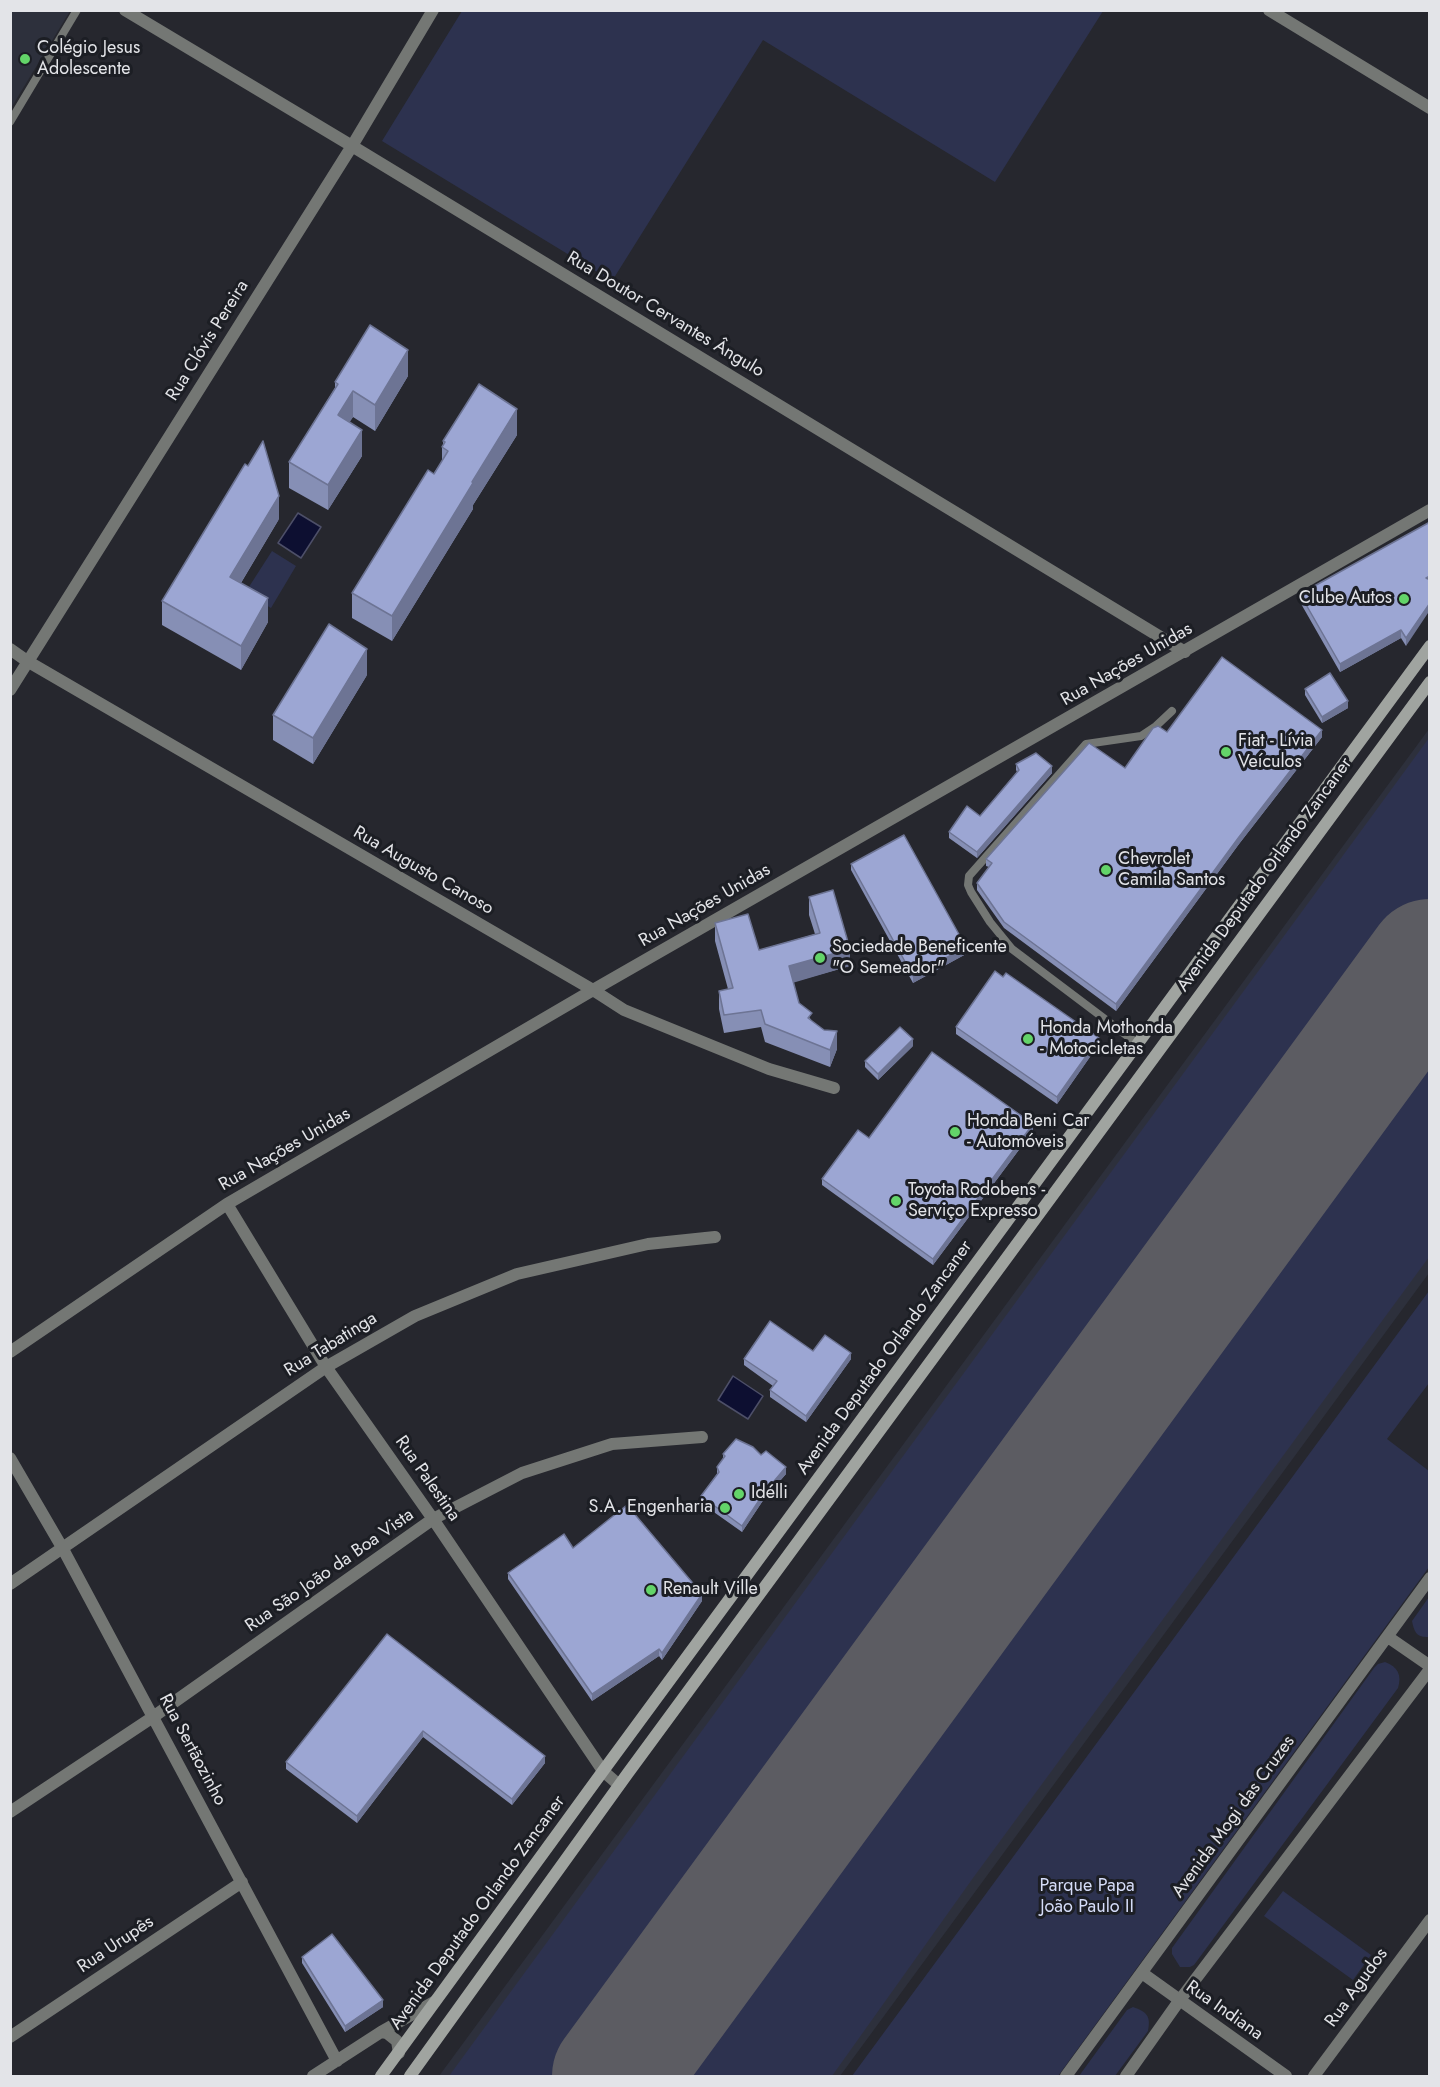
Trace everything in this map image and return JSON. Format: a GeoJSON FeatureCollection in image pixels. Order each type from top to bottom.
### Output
{"type":"FeatureCollection","features":[{"type":"Feature","properties":{"kind":"main road","name":"Avenida Deputado Orlando Zancaner"},"geometry":{"type":"LineString","coordinates":[[381,2076],[1430,646]]}},
{"type":"Feature","properties":{"kind":"main road","name":"Avenida Deputado Orlando Zancaner"},"geometry":{"type":"LineString","coordinates":[[410,2076],[653,1738],[1430,682]]}},
{"type":"Feature","properties":{"kind":"main road"},"geometry":{"type":"LineString","coordinates":[[636,1726],[636,1733],[640,1738],[653,1738]]}},
{"type":"Feature","properties":{"kind":"main road"},"geometry":{"type":"LineString","coordinates":[[568,1819],[586,1800],[595,1800],[598,1810],[589,1826]]}},
{"type":"Feature","properties":{"kind":"street","name":"Rua Doutor Cervantes Ângulo"},"geometry":{"type":"LineString","coordinates":[[125,10],[1185,652]]}},
{"type":"Feature","properties":{"kind":"street","name":"Rua Clóvis Pereira"},"geometry":{"type":"LineString","coordinates":[[10,690],[352,146],[433,10]]}},
{"type":"Feature","properties":{"kind":"street"},"geometry":{"type":"LineString","coordinates":[[1269,10],[1430,108]]}},
{"type":"Feature","properties":{"kind":"street","name":"Rua Nações Unidas"},"geometry":{"type":"LineString","coordinates":[[10,1352],[227,1204],[593,990],[1430,510]]}},
{"type":"Feature","properties":{"kind":"street","name":"Rua Augusto Canoso"},"geometry":{"type":"LineString","coordinates":[[10,649],[624,1010],[769,1069],[834,1088]]}},
{"type":"Feature","properties":{"kind":"street","name":"Rua Palestina"},"geometry":{"type":"LineString","coordinates":[[227,1204],[326,1367],[603,1771]]}},
{"type":"Feature","properties":{"kind":"street","name":"Rua Tabatinga"},"geometry":{"type":"LineString","coordinates":[[10,1584],[326,1367],[415,1316],[517,1274],[648,1244],[715,1237]]}},
{"type":"Feature","properties":{"kind":"street","name":"Rua São João da Boa Vista"},"geometry":{"type":"LineString","coordinates":[[10,1812],[153,1717],[433,1520],[522,1473],[612,1444],[702,1437]]}},
{"type":"Feature","properties":{"kind":"street","name":"Rua Sertãozinho"},"geometry":{"type":"LineString","coordinates":[[10,1458],[63,1549],[337,2061]]}},
{"type":"Feature","properties":{"kind":"street","name":"Avenida Mogi das Cruzes"},"geometry":{"type":"LineString","coordinates":[[1066,2076],[1430,1578]]}},
{"type":"Feature","properties":{"kind":"street"},"geometry":{"type":"LineString","coordinates":[[1126,2076],[1179,2001],[1430,1667],[1388,1637]]}},
{"type":"Feature","properties":{"kind":"street"},"geometry":{"type":"LineString","coordinates":[[603,1771],[619,1785]]}},
{"type":"Feature","properties":{"kind":"street","name":"Rua Urupês"},"geometry":{"type":"LineString","coordinates":[[10,2037],[242,1882]]}},
{"type":"Feature","properties":{"kind":"street","name":"Rua Agudos"},"geometry":{"type":"LineString","coordinates":[[1314,2076],[1430,1920]]}},
{"type":"Feature","properties":{"kind":"street","name":"Rua Indiana"},"geometry":{"type":"LineString","coordinates":[[1142,1973],[1286,2076]]}},
{"type":"Feature","properties":{"kind":"street"},"geometry":{"type":"LineString","coordinates":[[313,2076],[381,2032],[434,2002]]}},
{"type":"Feature","properties":{"kind":"street"},"geometry":{"type":"LineString","coordinates":[[381,2032],[397,2040],[399,2053]]}},
{"type":"Feature","properties":{"kind":"lane"},"geometry":{"type":"LineString","coordinates":[[10,122],[77,10]]}},
{"type":"Feature","properties":{"kind":"lane"},"geometry":{"type":"LineString","coordinates":[[1138,1044],[1012,949],[990,922],[971,892],[968,880],[969,876],[1086,744],[1141,736],[1172,711]]}},
{"type":"Feature","properties":{"kind":"shaded area","name":"Colégio Jesus Adolescente"},"geometry":{"type":"Polygon","coordinates":[[[10,11],[70,11],[11,108],[10,11]]]}},
{"type":"Feature","properties":{"kind":"shaded area"},"geometry":{"type":"Polygon","coordinates":[[[298,513],[321,527],[301,558],[278,543],[298,513]]]}},
{"type":"Feature","properties":{"kind":"shaded area"},"geometry":{"type":"Polygon","coordinates":[[[1429,729],[1429,1273],[840,2076],[439,2076],[1429,729]]]}},
{"type":"Feature","properties":{"kind":"shaded area"},"geometry":{"type":"Polygon","coordinates":[[[733,1376],[763,1396],[748,1419],[718,1400],[733,1376]]]}},
{"type":"Feature","properties":{"kind":"green space"},"geometry":{"type":"Polygon","coordinates":[[[462,11],[1103,11],[995,182],[763,40],[612,281],[382,141],[462,11]]]}},
{"type":"Feature","properties":{"kind":"green space"},"geometry":{"type":"Polygon","coordinates":[[[272,551],[296,566],[271,608],[245,593],[272,551]]]}},
{"type":"Feature","properties":{"kind":"green space"},"geometry":{"type":"Polygon","coordinates":[[[1429,738],[1429,905],[576,2076],[449,2076],[1429,738]]]}},
{"type":"Feature","properties":{"kind":"green space"},"geometry":{"type":"Polygon","coordinates":[[[1429,1015],[1429,1257],[973,1878],[832,2076],[650,2076],[1429,1015]]]}},
{"type":"Feature","properties":{"kind":"green space","name":"Parque Papa João Paulo II"},"geometry":{"type":"Polygon","coordinates":[[[1429,1291],[1429,1383],[1387,1439],[1429,1471],[1429,1567],[1058,2076],[852,2076],[1429,1291]]]}},
{"type":"Feature","properties":{"kind":"green space"},"geometry":{"type":"Polygon","coordinates":[[[1429,1597],[1429,1637],[1425,1637],[1417,1634],[1412,1621],[1429,1597]]]}},
{"type":"Feature","properties":{"kind":"green space"},"geometry":{"type":"Polygon","coordinates":[[[1385,1662],[1398,1672],[1398,1688],[1194,1965],[1180,1967],[1172,1954],[1172,1948],[1374,1668],[1385,1662]]]}},
{"type":"Feature","properties":{"kind":"green space"},"geometry":{"type":"Polygon","coordinates":[[[1283,1891],[1371,1955],[1353,1980],[1264,1916],[1283,1891]]]}},
{"type":"Feature","properties":{"kind":"green space"},"geometry":{"type":"Polygon","coordinates":[[[1133,2007],[1147,2015],[1148,2031],[1115,2076],[1079,2076],[1127,2010],[1133,2007]]]}},
{"type":"Feature","properties":{"kind":"building"},"geometry":{"type":"Polygon","coordinates":[[[370,325],[408,350],[375,405],[353,391],[338,415],[362,430],[328,485],[289,462],[338,384],[335,382],[370,325]]]}},
{"type":"Feature","properties":{"kind":"building"},"geometry":{"type":"Polygon","coordinates":[[[479,384],[517,409],[392,616],[352,593],[428,470],[434,474],[448,451],[442,447],[445,442],[443,441],[479,384]]]}},
{"type":"Feature","properties":{"kind":"building"},"geometry":{"type":"Polygon","coordinates":[[[263,441],[279,496],[230,577],[268,598],[241,646],[162,601],[245,464],[248,466],[263,441]]]}},
{"type":"Feature","properties":{"kind":"building"},"geometry":{"type":"Polygon","coordinates":[[[1430,522],[1430,576],[1426,578],[1430,580],[1430,603],[1406,638],[1401,630],[1340,664],[1300,594],[1430,522]]]}},
{"type":"Feature","properties":{"kind":"building"},"geometry":{"type":"Polygon","coordinates":[[[329,624],[367,649],[313,738],[273,715],[329,624]]]}},
{"type":"Feature","properties":{"kind":"building","name":"Chevrolet Camila Santos"},"geometry":{"type":"Polygon","coordinates":[[[1222,657],[1322,730],[1239,837],[1116,1004],[1004,922],[977,883],[992,863],[986,859],[1089,743],[1125,768],[1153,728],[1158,726],[1167,732],[1222,657]]]}},
{"type":"Feature","properties":{"kind":"building"},"geometry":{"type":"Polygon","coordinates":[[[1330,673],[1348,701],[1322,717],[1305,689],[1330,673]]]}},
{"type":"Feature","properties":{"kind":"building"},"geometry":{"type":"Polygon","coordinates":[[[1036,753],[1052,766],[977,852],[949,832],[967,806],[980,816],[1019,770],[1016,764],[1036,753]]]}},
{"type":"Feature","properties":{"kind":"building"},"geometry":{"type":"Polygon","coordinates":[[[904,835],[966,947],[913,976],[851,864],[904,835]]]}},
{"type":"Feature","properties":{"kind":"building"},"geometry":{"type":"Polygon","coordinates":[[[833,890],[850,949],[789,966],[799,1003],[812,1013],[808,1018],[824,1030],[837,1031],[830,1050],[765,1024],[761,1010],[724,1015],[719,991],[733,988],[715,923],[748,914],[759,950],[820,933],[809,897],[833,890]]]}},
{"type":"Feature","properties":{"kind":"building","name":"Honda Mothonda - Motocicletas"},"geometry":{"type":"Polygon","coordinates":[[[995,971],[1003,977],[1006,973],[1099,1038],[1057,1097],[956,1027],[995,971]]]}},
{"type":"Feature","properties":{"kind":"building"},"geometry":{"type":"Polygon","coordinates":[[[900,1027],[913,1039],[878,1074],[865,1061],[900,1027]]]}},
{"type":"Feature","properties":{"kind":"building"},"geometry":{"type":"Polygon","coordinates":[[[932,1052],[1033,1124],[933,1259],[822,1179],[858,1130],[869,1138],[932,1052]]]}},
{"type":"Feature","properties":{"kind":"building"},"geometry":{"type":"Polygon","coordinates":[[[770,1321],[813,1351],[825,1335],[851,1353],[806,1416],[770,1390],[777,1381],[744,1359],[770,1321]]]}},
{"type":"Feature","properties":{"kind":"building"},"geometry":{"type":"Polygon","coordinates":[[[736,1439],[753,1447],[761,1455],[766,1451],[786,1467],[764,1493],[742,1526],[701,1496],[719,1472],[717,1467],[725,1456],[723,1454],[736,1439]]]}},
{"type":"Feature","properties":{"kind":"building"},"geometry":{"type":"Polygon","coordinates":[[[627,1505],[702,1594],[662,1653],[659,1649],[592,1694],[508,1573],[564,1534],[573,1548],[627,1505]]]}},
{"type":"Feature","properties":{"kind":"building"},"geometry":{"type":"Polygon","coordinates":[[[387,1634],[545,1756],[512,1799],[423,1731],[357,1816],[286,1762],[387,1634]]]}},
{"type":"Feature","properties":{"kind":"building"},"geometry":{"type":"Polygon","coordinates":[[[332,1934],[383,2000],[345,2026],[302,1957],[332,1934]]]}},
{"type":"Feature","properties":{"kind":"runway"},"geometry":{"type":"LineString","coordinates":[[615,2076],[1430,962]]}},
{"type":"Feature","properties":{"kind":"place","name":"Colégio Jesus Adolescente"},"geometry":{"type":"Point","coordinates":[25,59]}},
{"type":"Feature","properties":{"kind":"place","name":"Clube Autos"},"geometry":{"type":"Point","coordinates":[1404,599]}},
{"type":"Feature","properties":{"kind":"place","name":"Fiat - Lívia Veículos"},"geometry":{"type":"Point","coordinates":[1226,752]}},
{"type":"Feature","properties":{"kind":"place","name":"Chevrolet Camila Santos"},"geometry":{"type":"Point","coordinates":[1106,870]}},
{"type":"Feature","properties":{"kind":"place","name":"Sociedade Beneficente \"O Semeador\""},"geometry":{"type":"Point","coordinates":[820,958]}},
{"type":"Feature","properties":{"kind":"place","name":"Honda Mothonda - Motocicletas"},"geometry":{"type":"Point","coordinates":[1028,1039]}},
{"type":"Feature","properties":{"kind":"place","name":"Honda Beni Car - Automóveis"},"geometry":{"type":"Point","coordinates":[955,1132]}},
{"type":"Feature","properties":{"kind":"place","name":"Toyota Rodobens - Serviço Expresso"},"geometry":{"type":"Point","coordinates":[896,1201]}},
{"type":"Feature","properties":{"kind":"place","name":"Idélli"},"geometry":{"type":"Point","coordinates":[739,1494]}},
{"type":"Feature","properties":{"kind":"place","name":"S.A. Engenharia"},"geometry":{"type":"Point","coordinates":[725,1508]}},
{"type":"Feature","properties":{"kind":"place","name":"Renault Ville"},"geometry":{"type":"Point","coordinates":[651,1590]}}]}
